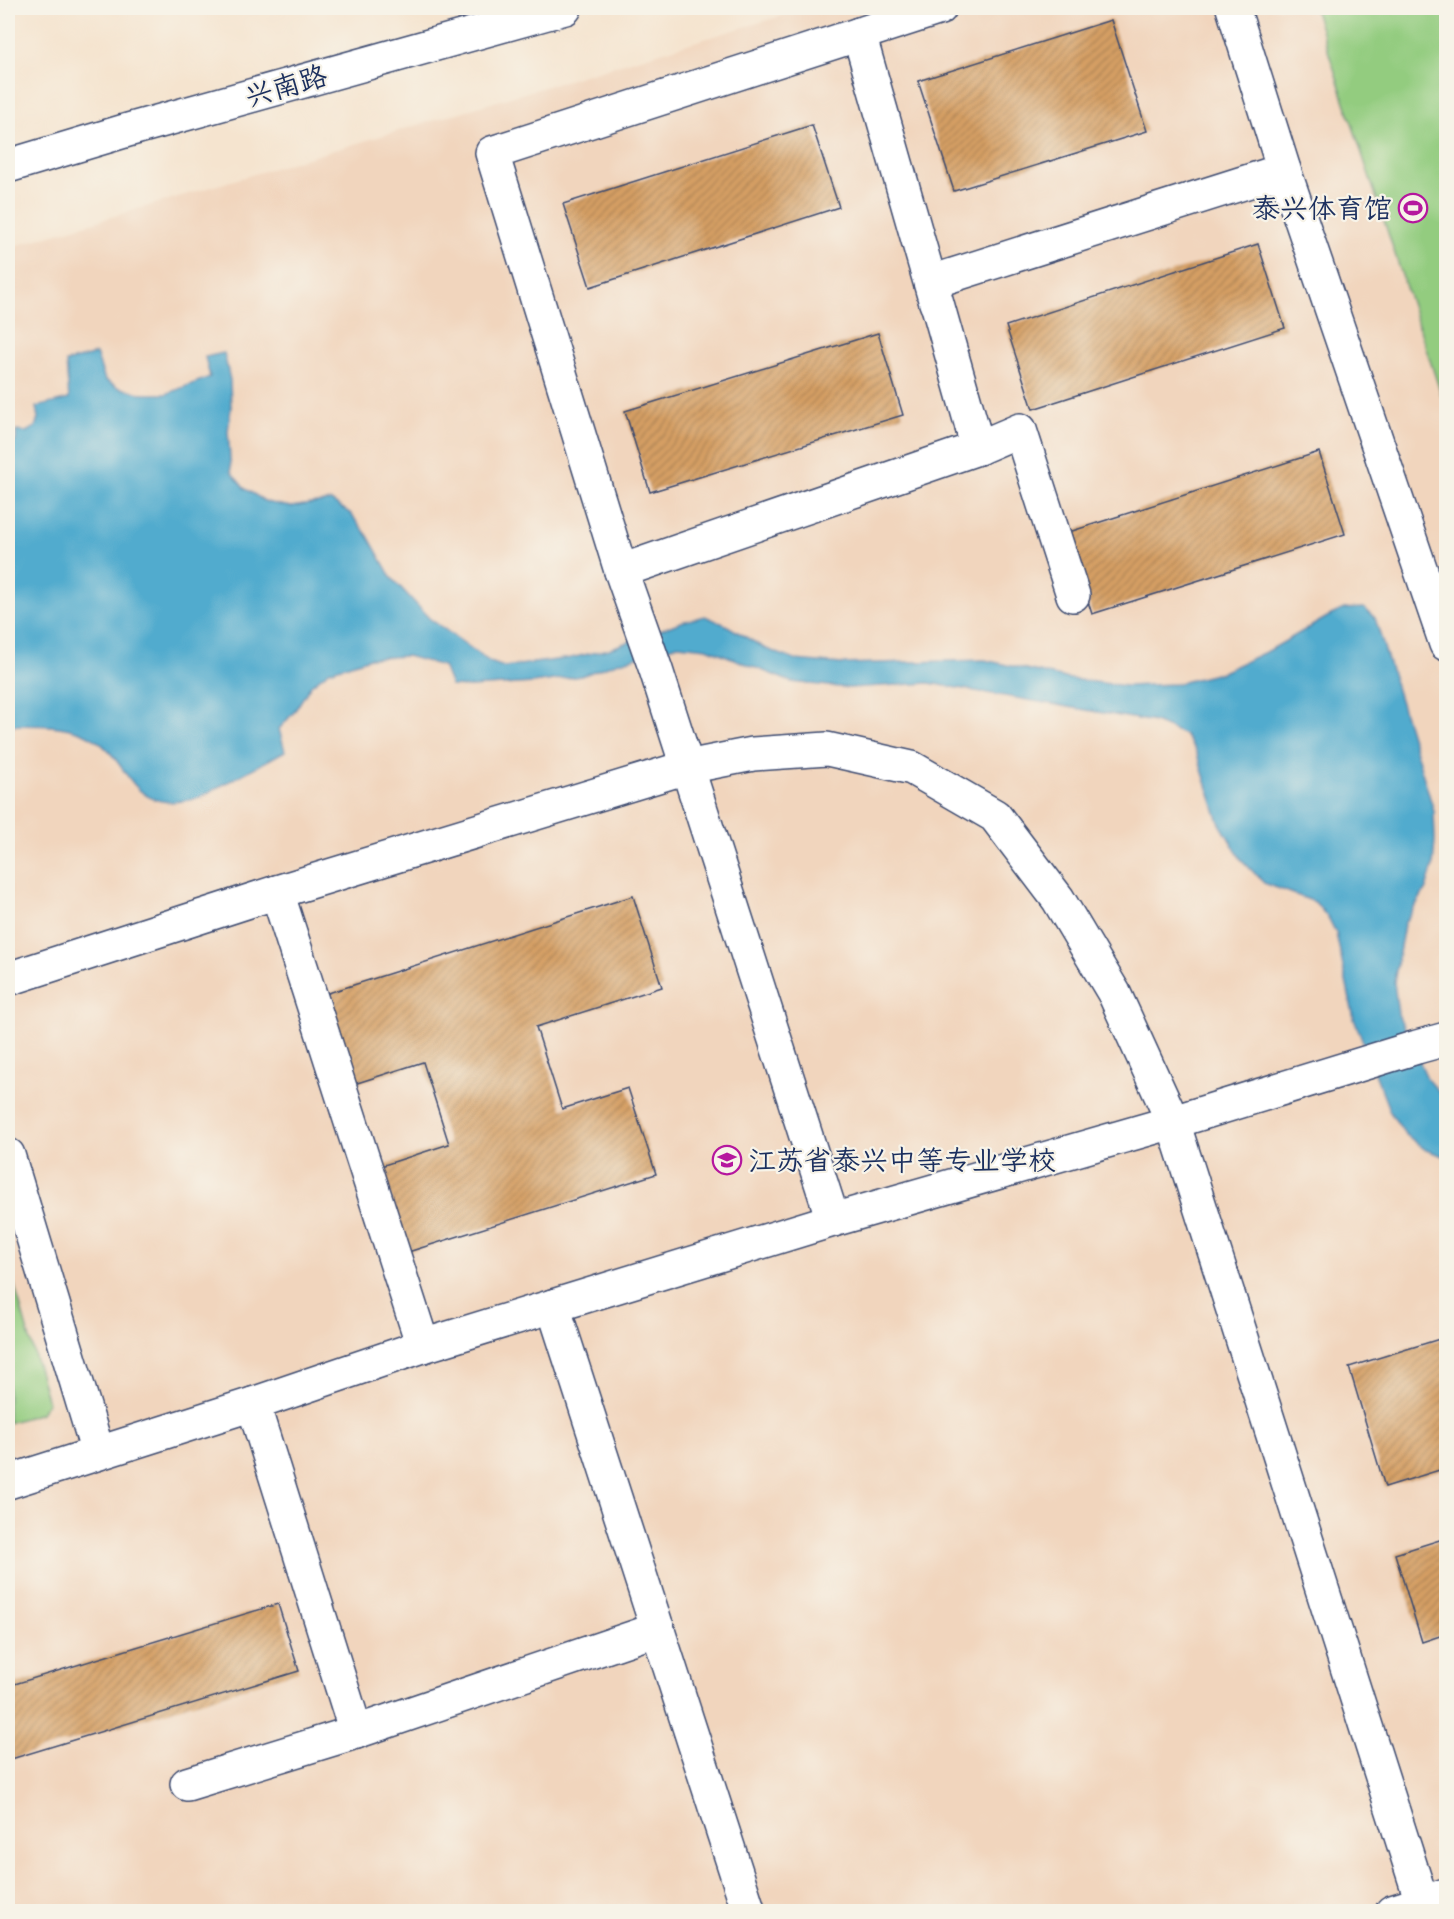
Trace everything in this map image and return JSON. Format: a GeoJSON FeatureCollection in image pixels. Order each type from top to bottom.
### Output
{"type":"FeatureCollection","features":[{"type":"Feature","properties":{"kind":"street","name":"兴南路"},"geometry":{"type":"LineString","coordinates":[[8,166],[128,130],[470,20],[565,8]]}},
{"type":"Feature","properties":{"kind":"street"},"geometry":{"type":"LineString","coordinates":[[833,1220],[656,670],[621,572],[492,153],[940,8]]}},
{"type":"Feature","properties":{"kind":"street"},"geometry":{"type":"LineString","coordinates":[[1233,8],[1284,170],[1446,644]]}},
{"type":"Feature","properties":{"kind":"street"},"geometry":{"type":"LineString","coordinates":[[859,34],[978,448]]}},
{"type":"Feature","properties":{"kind":"street"},"geometry":{"type":"LineString","coordinates":[[978,448],[931,282],[1284,170]]}},
{"type":"Feature","properties":{"kind":"street"},"geometry":{"type":"LineString","coordinates":[[621,572],[978,448],[1020,430],[1073,595]]}},
{"type":"Feature","properties":{"kind":"street"},"geometry":{"type":"LineString","coordinates":[[8,978],[277,892],[687,767],[753,754],[827,749],[912,768],[995,816],[1058,898],[1108,984],[1173,1122],[1420,1903]]}},
{"type":"Feature","properties":{"kind":"street"},"geometry":{"type":"LineString","coordinates":[[277,892],[423,1346]]}},
{"type":"Feature","properties":{"kind":"street"},"geometry":{"type":"LineString","coordinates":[[8,1482],[253,1404],[423,1346],[833,1220],[1173,1122],[1432,1043]]}},
{"type":"Feature","properties":{"kind":"street"},"geometry":{"type":"LineString","coordinates":[[8,1155],[98,1453]]}},
{"type":"Feature","properties":{"kind":"street"},"geometry":{"type":"LineString","coordinates":[[553,1306],[749,1911]]}},
{"type":"Feature","properties":{"kind":"street"},"geometry":{"type":"LineString","coordinates":[[253,1404],[356,1732]]}},
{"type":"Feature","properties":{"kind":"street"},"geometry":{"type":"LineString","coordinates":[[187,1784],[356,1732],[658,1629]]}},
{"type":"Feature","properties":{"kind":"shaded area","name":"江苏省泰兴中等专业学校"},"geometry":{"type":"Polygon","coordinates":[[[808,8],[1314,8],[1446,409],[1446,1911],[8,1912],[8,248],[808,8]]]}},
{"type":"Feature","properties":{"kind":"green space","name":"泰兴体育馆"},"geometry":{"type":"Polygon","coordinates":[[[1314,8],[1446,8],[1446,409],[1314,8]]]}},
{"type":"Feature","properties":{"kind":"green space"},"geometry":{"type":"Polygon","coordinates":[[[8,1263],[48,1402],[41,1413],[8,1423],[8,1263]]]}},
{"type":"Feature","properties":{"kind":"water"},"geometry":{"type":"Polygon","coordinates":[[[224,353],[230,380],[231,408],[228,431],[231,472],[244,488],[266,502],[291,507],[331,501],[350,513],[368,536],[391,577],[429,618],[490,662],[504,667],[571,658],[609,649],[681,622],[705,616],[726,625],[764,648],[795,660],[842,664],[985,660],[1070,679],[1126,686],[1175,684],[1220,673],[1270,650],[1344,609],[1364,608],[1375,618],[1434,811],[1433,866],[1426,889],[1404,924],[1394,982],[1398,1014],[1427,1078],[1446,1100],[1446,1157],[1426,1150],[1405,1134],[1390,1112],[1354,1019],[1336,933],[1329,919],[1315,902],[1264,883],[1241,859],[1219,822],[1196,751],[1185,735],[1155,722],[929,683],[849,688],[791,682],[707,648],[678,645],[581,676],[533,683],[470,687],[451,686],[443,666],[407,656],[370,658],[329,671],[311,685],[294,712],[279,729],[285,751],[203,796],[175,802],[157,800],[143,793],[113,756],[101,744],[85,734],[57,727],[8,725],[8,444],[16,441],[16,431],[26,432],[35,427],[38,418],[36,407],[69,399],[66,362],[96,354],[105,380],[117,387],[143,394],[166,394],[210,377],[205,357],[224,353]]]}},
{"type":"Feature","properties":{"kind":"building"},"geometry":{"type":"Polygon","coordinates":[[[1111,20],[1147,131],[954,191],[918,81],[1111,20]]]}},
{"type":"Feature","properties":{"kind":"building"},"geometry":{"type":"Polygon","coordinates":[[[812,125],[839,207],[590,287],[563,204],[812,125]]]}},
{"type":"Feature","properties":{"kind":"building"},"geometry":{"type":"Polygon","coordinates":[[[1258,244],[1285,328],[1033,409],[1006,326],[1258,244]]]}},
{"type":"Feature","properties":{"kind":"building"},"geometry":{"type":"Polygon","coordinates":[[[878,333],[903,415],[650,492],[625,411],[878,333]]]}},
{"type":"Feature","properties":{"kind":"building"},"geometry":{"type":"Polygon","coordinates":[[[1319,452],[1345,534],[1092,614],[1066,533],[1319,452]]]}},
{"type":"Feature","properties":{"kind":"building"},"geometry":{"type":"Polygon","coordinates":[[[633,896],[662,987],[536,1027],[562,1109],[628,1088],[656,1174],[408,1252],[381,1166],[449,1144],[423,1062],[351,1085],[322,995],[633,896]]]}},
{"type":"Feature","properties":{"kind":"building"},"geometry":{"type":"Polygon","coordinates":[[[1446,1337],[1446,1468],[1385,1487],[1349,1367],[1446,1337]]]}},
{"type":"Feature","properties":{"kind":"building"},"geometry":{"type":"Polygon","coordinates":[[[1446,1538],[1446,1634],[1422,1642],[1395,1554],[1446,1538]]]}},
{"type":"Feature","properties":{"kind":"building"},"geometry":{"type":"Polygon","coordinates":[[[278,1604],[299,1671],[8,1760],[8,1686],[278,1604]]]}},
{"type":"Feature","properties":{"kind":"place","name":"泰兴体育馆"},"geometry":{"type":"Point","coordinates":[1413,208]}},
{"type":"Feature","properties":{"kind":"place","name":"江苏省泰兴中等专业学校"},"geometry":{"type":"Point","coordinates":[727,1160]}}]}
